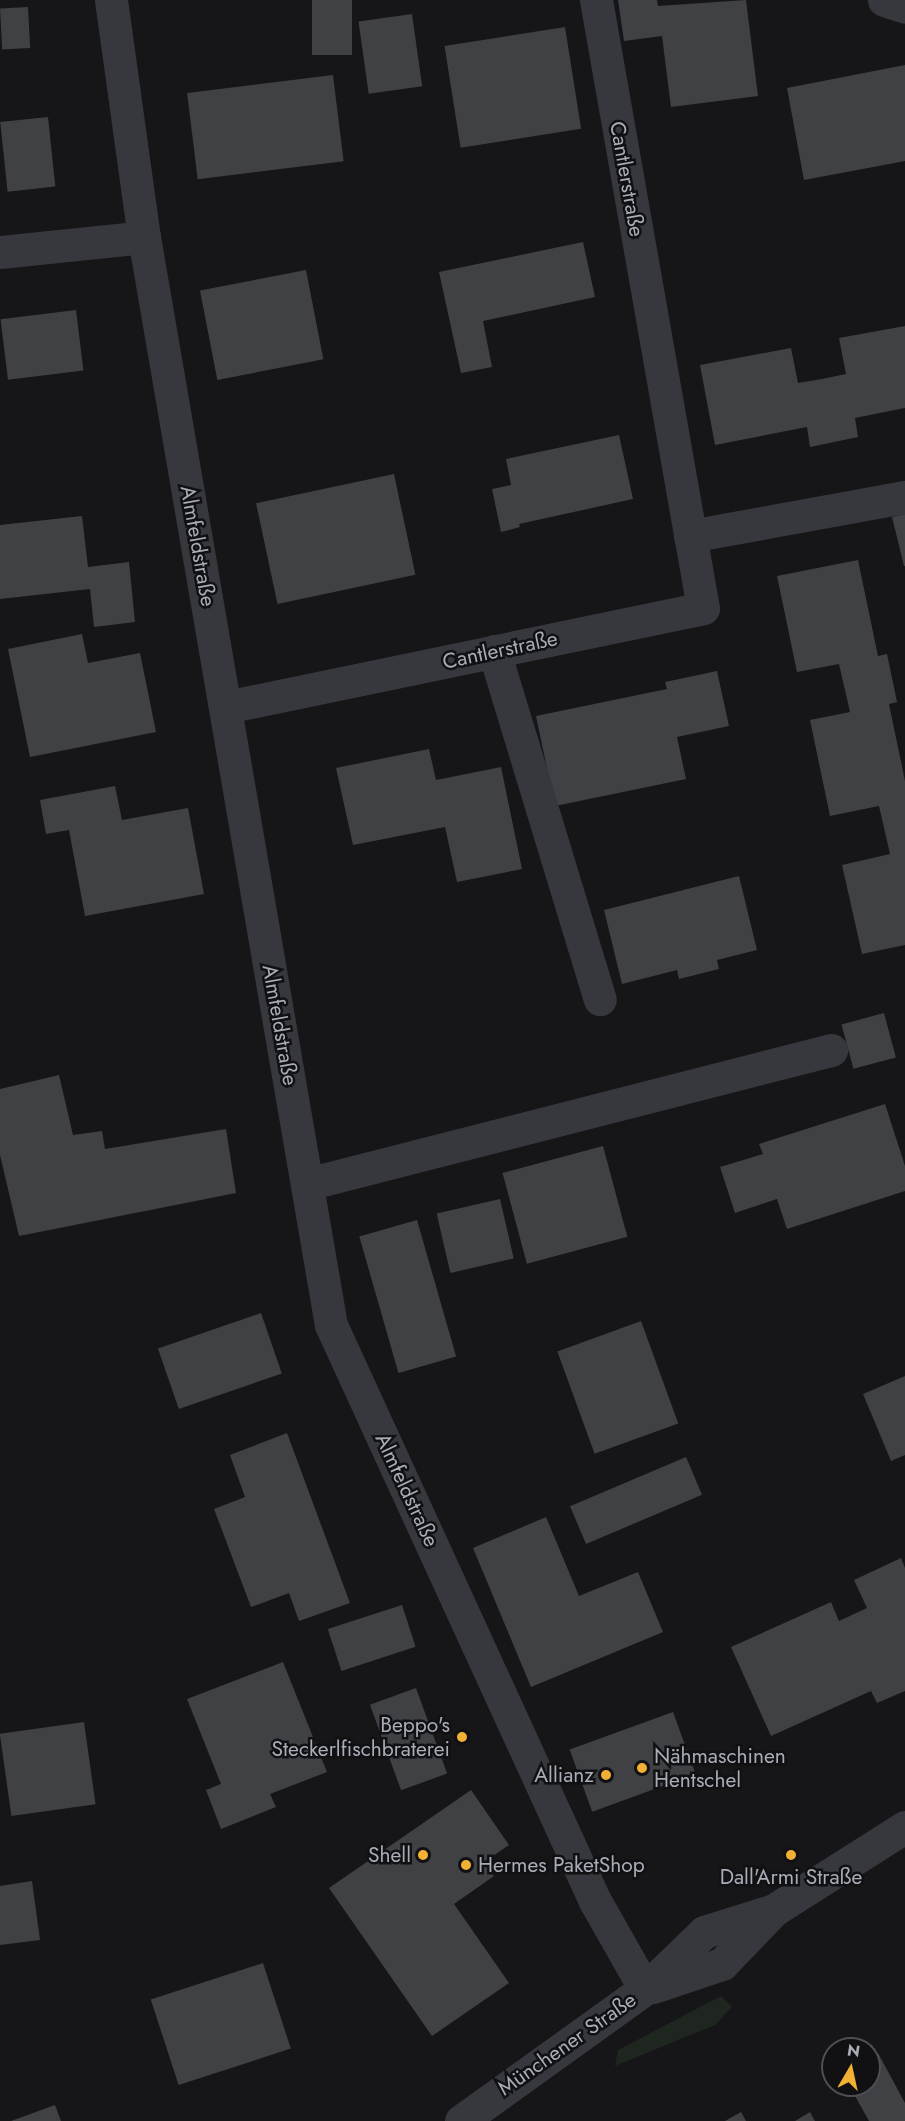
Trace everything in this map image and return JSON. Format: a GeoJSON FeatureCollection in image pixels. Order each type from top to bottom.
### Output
{"type":"FeatureCollection","features":[{"type":"Feature","properties":{"kind":"street","name":"Almfeldstraße"},"geometry":{"type":"LineString","coordinates":[[111,0],[144,237],[331,1324],[595,1901],[645,1989]]}},
{"type":"Feature","properties":{"kind":"street","name":"Cantlerstraße"},"geometry":{"type":"LineString","coordinates":[[226,707],[703,608],[596,0]]}},
{"type":"Feature","properties":{"kind":"street"},"geometry":{"type":"LineString","coordinates":[[884,0],[905,7]]}},
{"type":"Feature","properties":{"kind":"street"},"geometry":{"type":"LineString","coordinates":[[0,252],[144,237]]}},
{"type":"Feature","properties":{"kind":"street"},"geometry":{"type":"LineString","coordinates":[[690,536],[905,497]]}},
{"type":"Feature","properties":{"kind":"street"},"geometry":{"type":"LineString","coordinates":[[494,651],[600,999]]}},
{"type":"Feature","properties":{"kind":"street"},"geometry":{"type":"LineString","coordinates":[[307,1184],[831,1050]]}},
{"type":"Feature","properties":{"kind":"street","name":"Münchener Straße"},"geometry":{"type":"LineString","coordinates":[[461,2121],[645,1989],[722,1964],[774,1910],[905,1827]]}},
{"type":"Feature","properties":{"kind":"shaded area"},"geometry":{"type":"Polygon","coordinates":[[[721,1996],[732,2007],[715,2025],[615,2066],[618,2050],[721,1996]]]}},
{"type":"Feature","properties":{"kind":"building"},"geometry":{"type":"Polygon","coordinates":[[[312,0],[352,0],[352,55],[312,55],[312,0]]]}},
{"type":"Feature","properties":{"kind":"building"},"geometry":{"type":"Polygon","coordinates":[[[618,0],[657,0],[658,6],[746,0],[758,96],[671,107],[662,36],[624,41],[618,0]]]}},
{"type":"Feature","properties":{"kind":"building"},"geometry":{"type":"Polygon","coordinates":[[[28,7],[30,48],[2,49],[0,8],[28,7]]]}},
{"type":"Feature","properties":{"kind":"building"},"geometry":{"type":"Polygon","coordinates":[[[412,14],[422,86],[369,94],[359,22],[412,14]]]}},
{"type":"Feature","properties":{"kind":"building"},"geometry":{"type":"Polygon","coordinates":[[[565,27],[581,129],[461,148],[445,46],[565,27]]]}},
{"type":"Feature","properties":{"kind":"building"},"geometry":{"type":"Polygon","coordinates":[[[905,65],[905,161],[804,180],[787,88],[905,65]]]}},
{"type":"Feature","properties":{"kind":"building"},"geometry":{"type":"Polygon","coordinates":[[[333,75],[344,161],[198,179],[187,93],[333,75]]]}},
{"type":"Feature","properties":{"kind":"building"},"geometry":{"type":"Polygon","coordinates":[[[48,117],[55,187],[8,192],[0,122],[48,117]]]}},
{"type":"Feature","properties":{"kind":"building"},"geometry":{"type":"Polygon","coordinates":[[[583,242],[595,297],[483,321],[492,367],[461,373],[439,272],[583,242]]]}},
{"type":"Feature","properties":{"kind":"building"},"geometry":{"type":"Polygon","coordinates":[[[306,270],[323,359],[217,380],[200,291],[306,270]]]}},
{"type":"Feature","properties":{"kind":"building"},"geometry":{"type":"Polygon","coordinates":[[[76,310],[83,371],[8,380],[1,319],[76,310]]]}},
{"type":"Feature","properties":{"kind":"building"},"geometry":{"type":"Polygon","coordinates":[[[905,326],[905,408],[855,418],[858,437],[810,447],[807,427],[715,445],[700,365],[791,348],[798,383],[822,379],[846,374],[839,338],[905,326]]]}},
{"type":"Feature","properties":{"kind":"building"},"geometry":{"type":"Polygon","coordinates":[[[619,435],[633,499],[519,524],[520,527],[501,532],[492,489],[511,485],[506,459],[619,435]]]}},
{"type":"Feature","properties":{"kind":"building"},"geometry":{"type":"Polygon","coordinates":[[[394,474],[415,575],[277,604],[256,503],[394,474]]]}},
{"type":"Feature","properties":{"kind":"building"},"geometry":{"type":"Polygon","coordinates":[[[905,514],[905,566],[904,566],[892,517],[905,514]]]}},
{"type":"Feature","properties":{"kind":"building"},"geometry":{"type":"Polygon","coordinates":[[[82,516],[88,567],[129,562],[135,622],[94,627],[90,589],[0,599],[0,525],[82,516]]]}},
{"type":"Feature","properties":{"kind":"building"},"geometry":{"type":"Polygon","coordinates":[[[858,560],[878,656],[887,654],[897,702],[889,704],[905,781],[905,945],[862,954],[842,865],[890,854],[879,806],[830,816],[810,720],[850,712],[839,664],[797,672],[777,576],[858,560]]]}},
{"type":"Feature","properties":{"kind":"building"},"geometry":{"type":"Polygon","coordinates":[[[82,634],[88,663],[140,653],[156,732],[30,757],[8,649],[82,634]]]}},
{"type":"Feature","properties":{"kind":"building"},"geometry":{"type":"Polygon","coordinates":[[[717,671],[729,726],[677,737],[686,779],[555,806],[536,716],[667,689],[665,682],[717,671]]]}},
{"type":"Feature","properties":{"kind":"building"},"geometry":{"type":"Polygon","coordinates":[[[429,749],[436,780],[501,767],[522,869],[457,882],[445,827],[353,845],[336,768],[429,749]]]}},
{"type":"Feature","properties":{"kind":"building"},"geometry":{"type":"Polygon","coordinates":[[[115,786],[122,820],[188,808],[204,894],[85,916],[69,830],[46,834],[40,800],[115,786]]]}},
{"type":"Feature","properties":{"kind":"building"},"geometry":{"type":"Polygon","coordinates":[[[739,876],[757,950],[717,960],[719,969],[679,979],[677,970],[622,984],[604,910],[739,876]]]}},
{"type":"Feature","properties":{"kind":"building"},"geometry":{"type":"Polygon","coordinates":[[[884,1013],[896,1057],[853,1069],[841,1024],[884,1013]]]}},
{"type":"Feature","properties":{"kind":"building"},"geometry":{"type":"Polygon","coordinates":[[[59,1075],[73,1135],[102,1131],[105,1149],[226,1129],[236,1193],[19,1236],[0,1155],[0,1089],[59,1075]]]}},
{"type":"Feature","properties":{"kind":"building"},"geometry":{"type":"Polygon","coordinates":[[[885,1104],[905,1166],[905,1191],[787,1229],[777,1199],[735,1213],[720,1167],[763,1154],[759,1144],[885,1104]]]}},
{"type":"Feature","properties":{"kind":"building"},"geometry":{"type":"Polygon","coordinates":[[[603,1146],[627,1237],[527,1264],[503,1173],[603,1146]]]}},
{"type":"Feature","properties":{"kind":"building"},"geometry":{"type":"Polygon","coordinates":[[[500,1199],[514,1258],[450,1273],[437,1214],[500,1199]]]}},
{"type":"Feature","properties":{"kind":"building"},"geometry":{"type":"Polygon","coordinates":[[[417,1220],[456,1356],[398,1373],[359,1237],[417,1220]]]}},
{"type":"Feature","properties":{"kind":"building"},"geometry":{"type":"Polygon","coordinates":[[[261,1313],[282,1374],[179,1409],[158,1348],[261,1313]]]}},
{"type":"Feature","properties":{"kind":"building"},"geometry":{"type":"Polygon","coordinates":[[[641,1321],[678,1423],[595,1454],[557,1351],[641,1321]]]}},
{"type":"Feature","properties":{"kind":"building"},"geometry":{"type":"Polygon","coordinates":[[[905,1376],[905,1455],[891,1461],[863,1394],[905,1376]]]}},
{"type":"Feature","properties":{"kind":"building"},"geometry":{"type":"Polygon","coordinates":[[[287,1433],[350,1603],[299,1621],[289,1593],[251,1607],[214,1509],[245,1497],[230,1455],[287,1433]]]}},
{"type":"Feature","properties":{"kind":"building"},"geometry":{"type":"Polygon","coordinates":[[[686,1457],[702,1495],[586,1544],[570,1506],[686,1457]]]}},
{"type":"Feature","properties":{"kind":"building"},"geometry":{"type":"Polygon","coordinates":[[[546,1517],[579,1596],[638,1572],[663,1632],[531,1687],[473,1548],[546,1517]]]}},
{"type":"Feature","properties":{"kind":"building"},"geometry":{"type":"Polygon","coordinates":[[[901,1558],[905,1568],[905,1691],[877,1703],[871,1691],[771,1736],[731,1647],[831,1602],[839,1621],[867,1608],[854,1580],[901,1558]]]}},
{"type":"Feature","properties":{"kind":"building"},"geometry":{"type":"Polygon","coordinates":[[[402,1605],[416,1647],[341,1671],[328,1629],[402,1605]]]}},
{"type":"Feature","properties":{"kind":"building"},"geometry":{"type":"Polygon","coordinates":[[[283,1662],[327,1772],[270,1794],[276,1807],[221,1829],[206,1790],[221,1784],[187,1699],[283,1662]]]}},
{"type":"Feature","properties":{"kind":"building"},"geometry":{"type":"Polygon","coordinates":[[[416,1688],[447,1774],[401,1790],[370,1705],[416,1688]]]}},
{"type":"Feature","properties":{"kind":"building"},"geometry":{"type":"Polygon","coordinates":[[[673,1712],[696,1774],[592,1812],[570,1750],[673,1712]]]}},
{"type":"Feature","properties":{"kind":"building"},"geometry":{"type":"Polygon","coordinates":[[[84,1722],[96,1804],[11,1816],[0,1734],[84,1722]]]}},
{"type":"Feature","properties":{"kind":"building"},"geometry":{"type":"Polygon","coordinates":[[[471,1790],[509,1845],[484,1862],[494,1876],[454,1904],[509,1983],[432,2036],[329,1888],[471,1790]]]}},
{"type":"Feature","properties":{"kind":"building"},"geometry":{"type":"Polygon","coordinates":[[[32,1881],[40,1940],[0,1945],[0,1886],[32,1881]]]}},
{"type":"Feature","properties":{"kind":"building"},"geometry":{"type":"Polygon","coordinates":[[[263,1963],[291,2049],[179,2085],[151,1999],[263,1963]]]}},
{"type":"Feature","properties":{"kind":"building"},"geometry":{"type":"Polygon","coordinates":[[[881,2059],[905,2103],[905,2121],[869,2121],[856,2097],[881,2097],[881,2059]]]}},
{"type":"Feature","properties":{"kind":"building"},"geometry":{"type":"Polygon","coordinates":[[[55,2105],[61,2121],[11,2121],[55,2105]]]}},
{"type":"Feature","properties":{"kind":"building"},"geometry":{"type":"Polygon","coordinates":[[[741,2112],[746,2121],[725,2121],[741,2112]]]}},
{"type":"Feature","properties":{"kind":"building"},"geometry":{"type":"Polygon","coordinates":[[[810,2112],[815,2121],[795,2121],[810,2112]]]}},
{"type":"Feature","properties":{"kind":"place","name":"Beppo's Steckerlfischbraterei"},"geometry":{"type":"Point","coordinates":[462,1737]}},
{"type":"Feature","properties":{"kind":"place","name":"Nähmaschinen Hentschel"},"geometry":{"type":"Point","coordinates":[642,1768]}},
{"type":"Feature","properties":{"kind":"place","name":"Allianz"},"geometry":{"type":"Point","coordinates":[606,1775]}},
{"type":"Feature","properties":{"kind":"place","name":"Shell"},"geometry":{"type":"Point","coordinates":[423,1855]}},
{"type":"Feature","properties":{"kind":"place","name":"Dall'Armi Straße"},"geometry":{"type":"Point","coordinates":[791,1855]}},
{"type":"Feature","properties":{"kind":"place","name":"Hermes PaketShop"},"geometry":{"type":"Point","coordinates":[466,1865]}}]}
